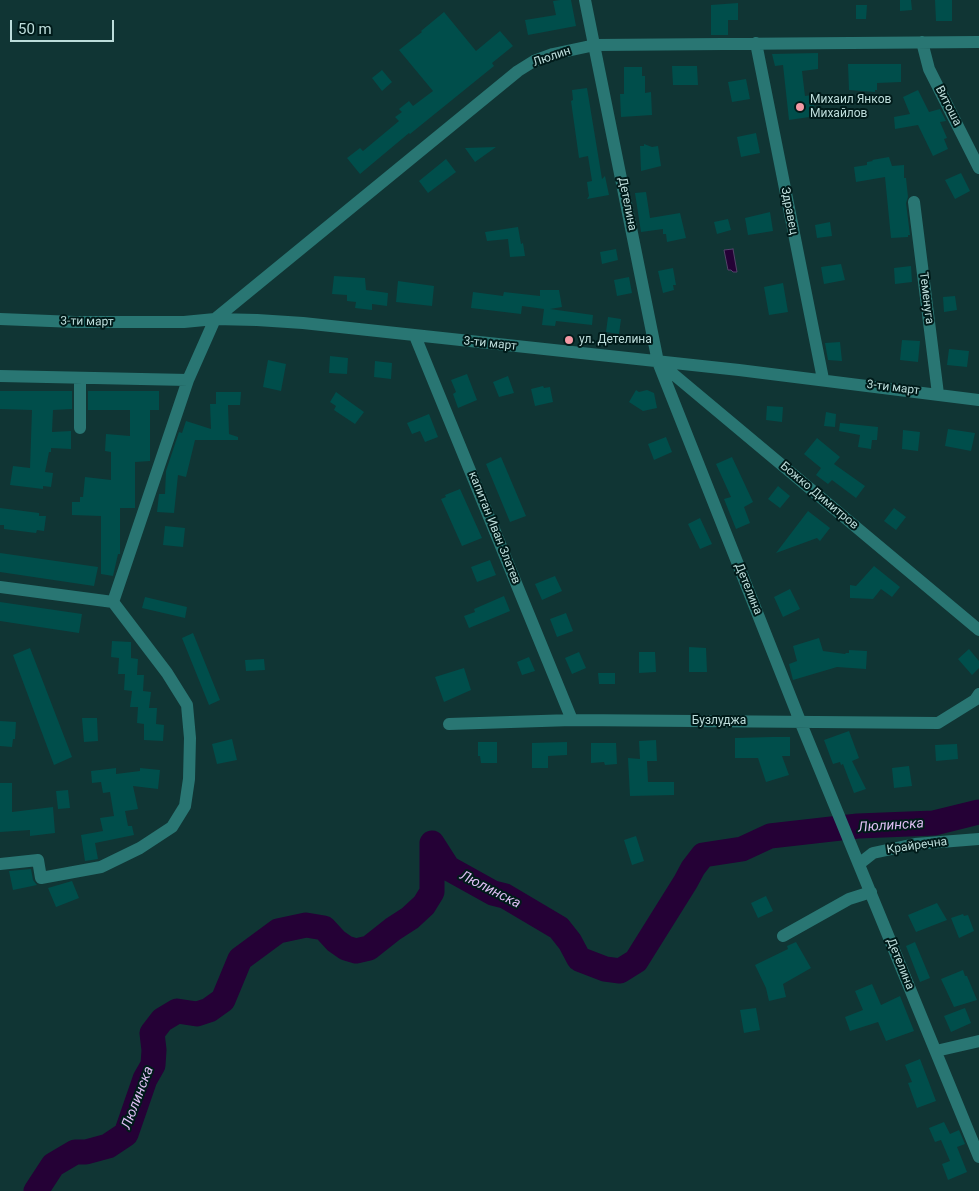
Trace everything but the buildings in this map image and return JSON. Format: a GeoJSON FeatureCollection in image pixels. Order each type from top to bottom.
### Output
{"type":"FeatureCollection","features":[{"type":"Feature","properties":{"kind":"street","name":"Детелина"},"geometry":{"type":"LineString","coordinates":[[585,0],[596,46],[658,362],[800,721],[979,1157]]}},
{"type":"Feature","properties":{"kind":"street","name":"Витоша"},"geometry":{"type":"LineString","coordinates":[[922,42],[929,69],[979,168]]}},
{"type":"Feature","properties":{"kind":"street","name":"Люлин"},"geometry":{"type":"LineString","coordinates":[[215,319],[518,71],[534,61],[553,54],[596,46],[979,42]]}},
{"type":"Feature","properties":{"kind":"street","name":"Здравец"},"geometry":{"type":"LineString","coordinates":[[756,43],[822,380]]}},
{"type":"Feature","properties":{"kind":"street","name":"Теменуга"},"geometry":{"type":"LineString","coordinates":[[914,202],[938,394]]}},
{"type":"Feature","properties":{"kind":"street","name":"3-ти март"},"geometry":{"type":"LineString","coordinates":[[0,319],[75,322],[184,322],[215,319],[302,323],[822,380],[979,400]]}},
{"type":"Feature","properties":{"kind":"street"},"geometry":{"type":"LineString","coordinates":[[113,602],[188,380],[215,319]]}},
{"type":"Feature","properties":{"kind":"street","name":"капитан Иван Златев"},"geometry":{"type":"LineString","coordinates":[[415,336],[572,720]]}},
{"type":"Feature","properties":{"kind":"street","name":"Божко Димитров"},"geometry":{"type":"LineString","coordinates":[[658,362],[979,630]]}},
{"type":"Feature","properties":{"kind":"street"},"geometry":{"type":"LineString","coordinates":[[0,376],[188,380]]}},
{"type":"Feature","properties":{"kind":"street"},"geometry":{"type":"LineString","coordinates":[[80,378],[80,428]]}},
{"type":"Feature","properties":{"kind":"street"},"geometry":{"type":"LineString","coordinates":[[0,587],[113,602],[167,672],[187,705],[190,738],[189,779],[185,806],[172,827],[140,848],[101,867],[41,878],[38,860],[0,864]]}},
{"type":"Feature","properties":{"kind":"street","name":"Бузлуджа"},"geometry":{"type":"LineString","coordinates":[[449,724],[572,720],[938,723],[975,700],[979,694]]}},
{"type":"Feature","properties":{"kind":"street","name":"Крайречна"},"geometry":{"type":"LineString","coordinates":[[859,864],[873,853],[881,851],[915,844],[979,838]]}},
{"type":"Feature","properties":{"kind":"street"},"geometry":{"type":"LineString","coordinates":[[783,936],[849,899],[871,892]]}},
{"type":"Feature","properties":{"kind":"street"},"geometry":{"type":"LineString","coordinates":[[936,1051],[979,1041]]}},
{"type":"Feature","properties":{"kind":"shaded area"},"geometry":{"type":"Polygon","coordinates":[[[733,249],[737,272],[728,270],[724,250],[733,249]]]}},
{"type":"Feature","properties":{"kind":"waterway","name":"Люлинска"},"geometry":{"type":"LineString","coordinates":[[36,1191],[53,1165],[75,1152],[86,1152],[108,1146],[126,1134],[145,1079],[153,1065],[152,1033],[162,1020],[177,1011],[197,1014],[209,1010],[223,1000],[240,959],[278,931],[306,925],[324,928],[336,941],[346,948],[356,951],[369,948],[410,918],[424,905],[432,892],[432,843],[448,868],[493,893],[505,896],[559,928],[570,942],[579,959],[605,969],[620,971],[636,961],[693,868],[703,855],[742,849],[770,836],[858,826],[934,823],[979,812]]}},
{"type":"Feature","properties":{"kind":"place","name":"Михаил Янков Михайлов"},"geometry":{"type":"Point","coordinates":[800,107]}},
{"type":"Feature","properties":{"kind":"place","name":"ул. Детелина"},"geometry":{"type":"Point","coordinates":[569,340]}}]}
